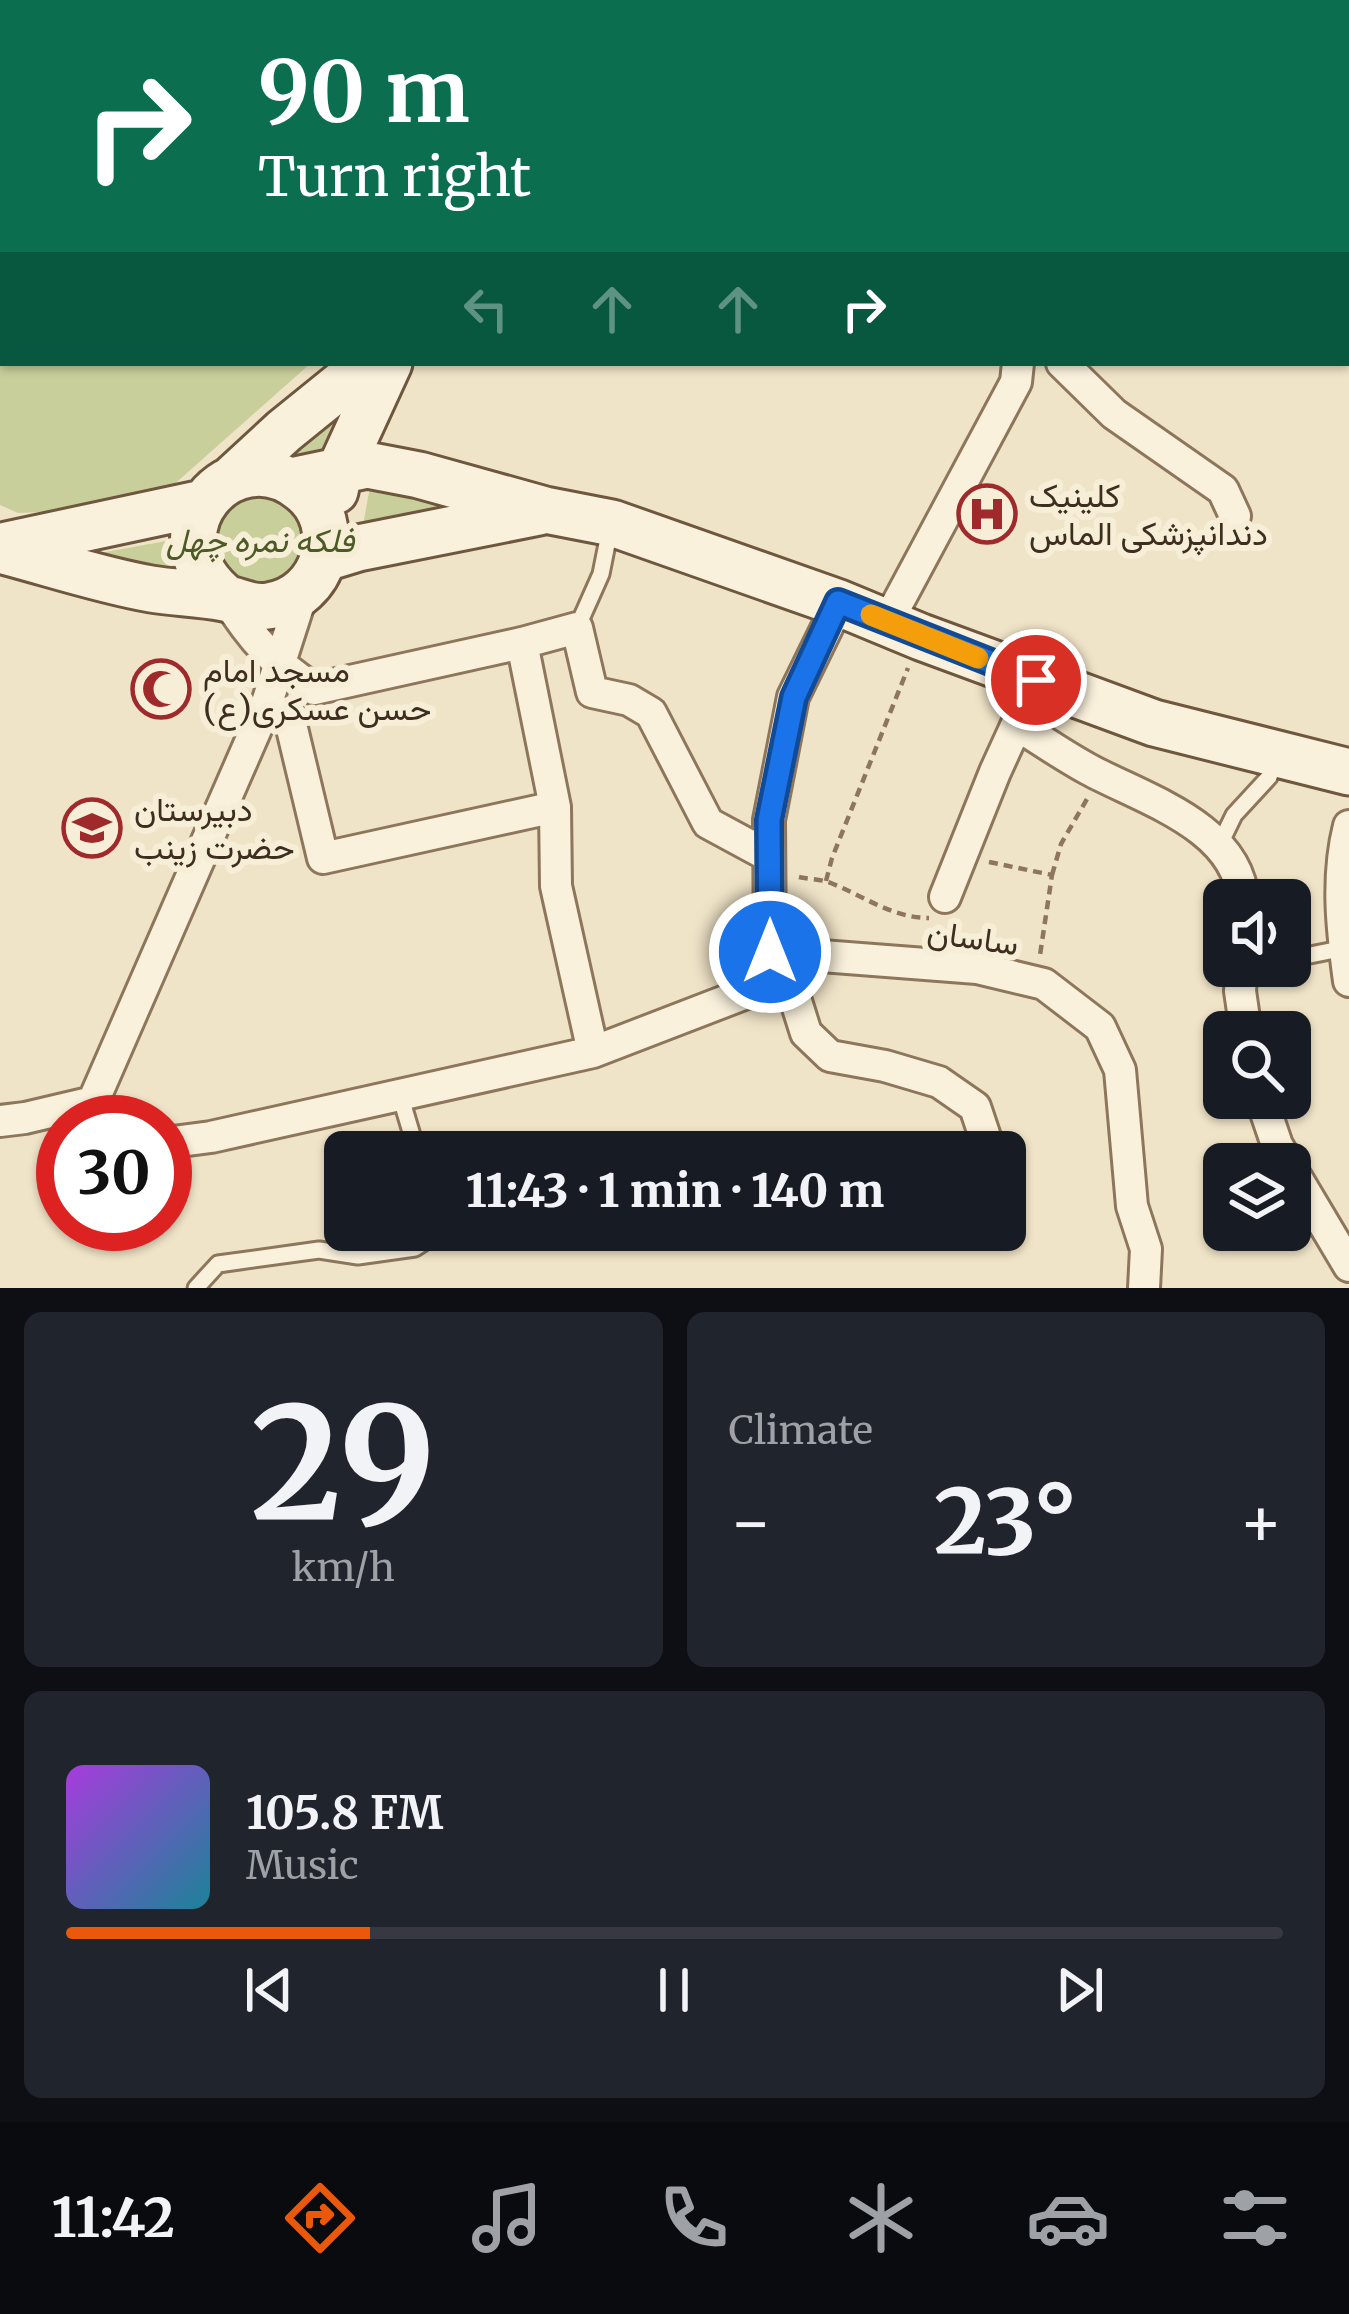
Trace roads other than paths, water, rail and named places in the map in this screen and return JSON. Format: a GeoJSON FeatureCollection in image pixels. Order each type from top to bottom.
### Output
{"type":"FeatureCollection","features":[{"type":"Feature","properties":{"kind":"main road"},"geometry":{"type":"LineString","coordinates":[[378,372],[378,436],[384,468]]}},
{"type":"Feature","properties":{"kind":"main road"},"geometry":{"type":"LineString","coordinates":[[0,548],[150,589],[226,598],[245,606],[286,602],[318,559],[339,472],[378,372]]}},
{"type":"Feature","properties":{"kind":"main road"},"geometry":{"type":"LineString","coordinates":[[226,598],[197,566],[194,523],[218,491],[284,431],[378,372]]}},
{"type":"Feature","properties":{"kind":"main road"},"geometry":{"type":"LineString","coordinates":[[291,481],[367,465],[612,523],[838,602],[1154,723],[1349,772]]}},
{"type":"Feature","properties":{"kind":"main road"},"geometry":{"type":"LineString","coordinates":[[0,548],[218,491],[252,474],[272,474],[308,493],[320,509],[318,559]]}},
{"type":"Feature","properties":{"kind":"main road"},"geometry":{"type":"LineString","coordinates":[[318,559],[545,510]]}},
{"type":"Feature","properties":{"kind":"street"},"geometry":{"type":"LineString","coordinates":[[905,629],[1016,382],[1018,366]]}},
{"type":"Feature","properties":{"kind":"street"},"geometry":{"type":"LineString","coordinates":[[1065,366],[1114,414],[1222,490],[1235,515]]}},
{"type":"Feature","properties":{"kind":"street"},"geometry":{"type":"LineString","coordinates":[[109,1095],[266,706],[318,559]]}},
{"type":"Feature","properties":{"kind":"street"},"geometry":{"type":"LineString","coordinates":[[226,598],[248,634],[280,667],[314,689],[577,628],[592,692],[629,700],[651,713],[708,823],[770,864]]}},
{"type":"Feature","properties":{"kind":"street"},"geometry":{"type":"LineString","coordinates":[[838,602],[794,697],[769,820],[782,953],[806,1033],[830,1056],[939,1082],[975,1107],[983,1131]]}},
{"type":"Feature","properties":{"kind":"street"},"geometry":{"type":"LineString","coordinates":[[523,643],[555,807],[556,886],[593,1052]]}},
{"type":"Feature","properties":{"kind":"street"},"geometry":{"type":"LineString","coordinates":[[945,897],[1036,680]]}},
{"type":"Feature","properties":{"kind":"street"},"geometry":{"type":"LineString","coordinates":[[266,706],[290,716],[323,858],[555,807]]}},
{"type":"Feature","properties":{"kind":"street"},"geometry":{"type":"LineString","coordinates":[[1017,725],[1100,775],[1158,802],[1220,844],[1240,879]]}},
{"type":"Feature","properties":{"kind":"street"},"geometry":{"type":"LineString","coordinates":[[1349,826],[1341,918],[1349,981]]}},
{"type":"Feature","properties":{"kind":"street"},"geometry":{"type":"LineString","coordinates":[[192,1140],[593,1052],[754,989],[782,953]]}},
{"type":"Feature","properties":{"kind":"street","name":"ساسان"},"geometry":{"type":"LineString","coordinates":[[782,953],[977,968],[1044,985],[1100,1027],[1120,1070],[1132,1206],[1146,1249],[1144,1288]]}},
{"type":"Feature","properties":{"kind":"street"},"geometry":{"type":"LineString","coordinates":[[0,1121],[36,1117]]}},
{"type":"Feature","properties":{"kind":"street"},"geometry":{"type":"LineString","coordinates":[[1311,1202],[1349,1265]]}},
{"type":"Feature","properties":{"kind":"lane"},"geometry":{"type":"LineString","coordinates":[[577,628],[601,574],[612,523]]}},
{"type":"Feature","properties":{"kind":"lane"},"geometry":{"type":"LineString","coordinates":[[1220,844],[1234,814],[1269,777],[1277,755]]}},
{"type":"Feature","properties":{"kind":"lane"},"geometry":{"type":"LineString","coordinates":[[1311,955],[1345,949]]}},
{"type":"Feature","properties":{"kind":"lane"},"geometry":{"type":"LineString","coordinates":[[400,1095],[411,1131]]}},
{"type":"Feature","properties":{"kind":"lane"},"geometry":{"type":"LineString","coordinates":[[196,1288],[218,1264],[324,1251]]}},
{"type":"Feature","properties":{"kind":"lane"},"geometry":{"type":"LineString","coordinates":[[326,1251],[358,1256],[390,1251]]}},
{"type":"Feature","properties":{"kind":"place","name":"کلینیک دندانپزشکی الماس"},"geometry":{"type":"Point","coordinates":[987,514]}},
{"type":"Feature","properties":{"kind":"place","name":"مسجد امام حسن عسکری(ع)"},"geometry":{"type":"Point","coordinates":[161,689]}},
{"type":"Feature","properties":{"kind":"place","name":"دبیرستان حضرت زینب"},"geometry":{"type":"Point","coordinates":[92,828]}},
{"type":"Feature","properties":{"kind":"park label","name":"فلکه نمره چهل"},"geometry":{"type":"Point","coordinates":[260,540]}}]}
